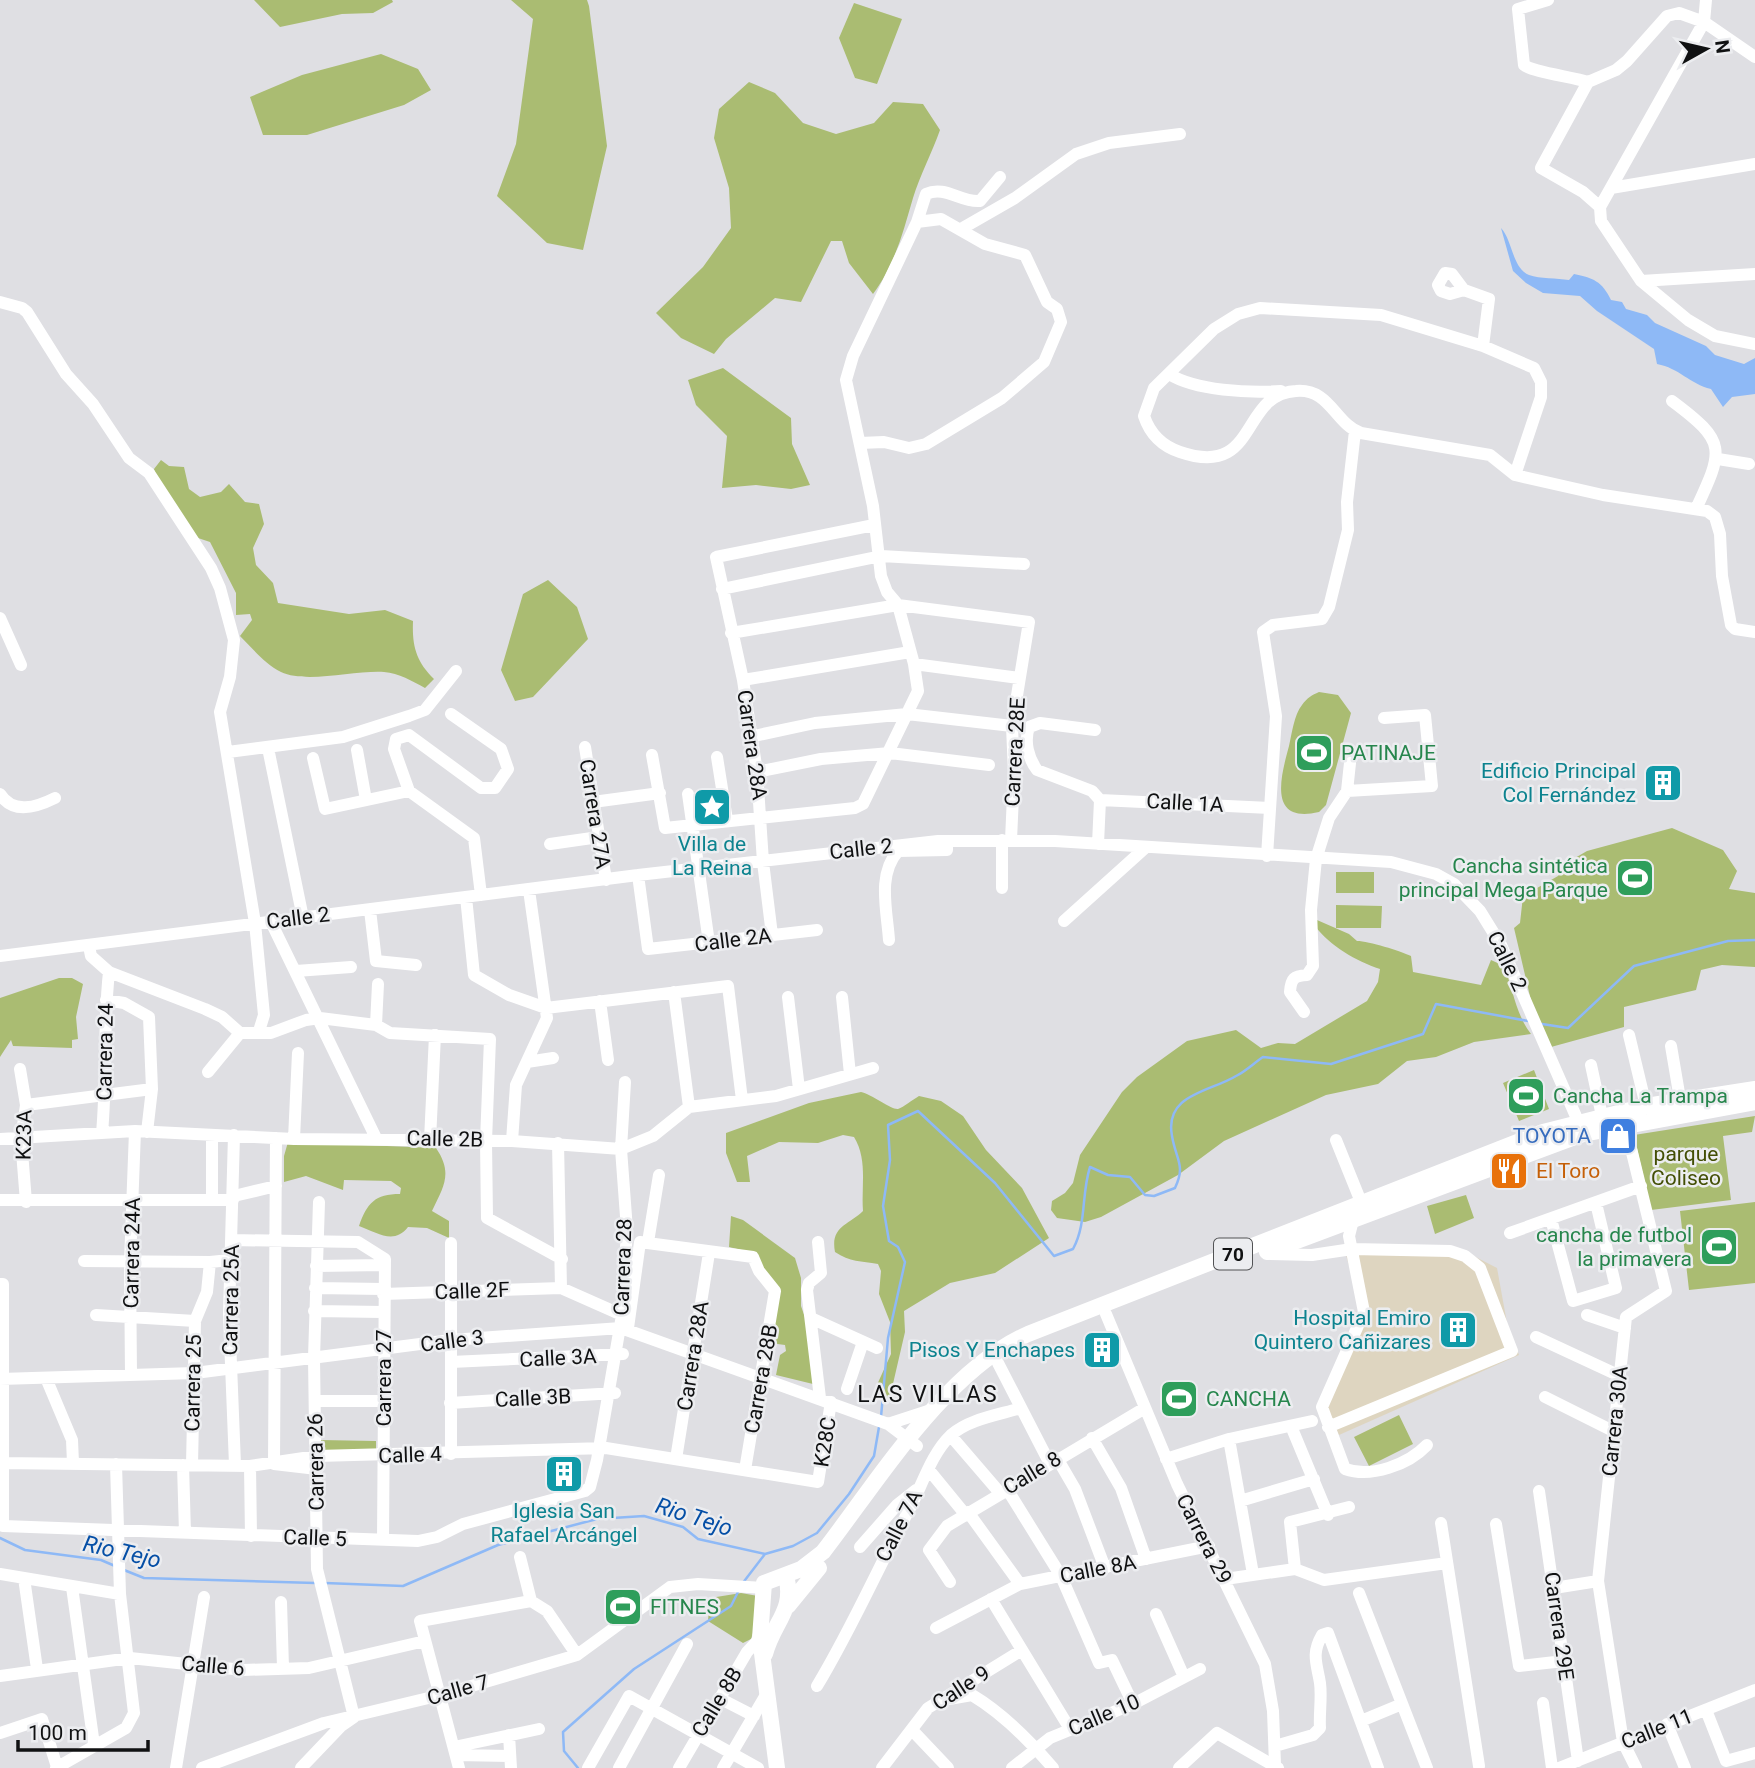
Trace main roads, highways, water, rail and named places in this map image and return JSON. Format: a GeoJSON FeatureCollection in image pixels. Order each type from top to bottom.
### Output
{"type":"FeatureCollection","features":[{"type":"Feature","properties":{"kind":"main road","name":"70"},"geometry":{"type":"LineString","coordinates":[[763,1660],[760,1638],[760,1585],[787,1580],[819,1569],[913,1443],[934,1409],[992,1354],[1012,1341],[1361,1202],[1578,1121],[1680,1099],[1755,1089]]}},
{"type":"Feature","properties":{"kind":"main road","name":"70"},"geometry":{"type":"LineString","coordinates":[[787,1580],[822,1552],[913,1443],[973,1383],[998,1363],[1033,1342],[1546,1146],[1755,1102]]}},
{"type":"Feature","properties":{"kind":"main road"},"geometry":{"type":"LineString","coordinates":[[777,1768],[763,1660],[768,1641],[788,1606],[819,1569]]}},
{"type":"Feature","properties":{"kind":"main road"},"geometry":{"type":"LineString","coordinates":[[787,1580],[788,1606]]}},
{"type":"Feature","properties":{"kind":"water"},"geometry":{"type":"Polygon","coordinates":[[[1501,228],[1523,272],[1538,277],[1569,280],[1574,274],[1587,277],[1600,284],[1611,300],[1622,302],[1626,309],[1647,315],[1655,323],[1706,346],[1715,355],[1744,364],[1755,358],[1755,394],[1732,397],[1723,407],[1711,389],[1657,364],[1654,349],[1597,311],[1580,296],[1543,293],[1526,283],[1513,271],[1501,228]]]}},
{"type":"Feature","properties":{"kind":"waterway"},"geometry":{"type":"LineString","coordinates":[[1542,1024],[1568,1028],[1634,966],[1728,941],[1755,940]]}},
{"type":"Feature","properties":{"kind":"waterway"},"geometry":{"type":"LineString","coordinates":[[881,1417],[888,1338],[905,1262],[898,1247],[889,1241],[883,1206],[890,1160],[888,1125],[918,1111],[995,1183],[1054,1256],[1073,1249],[1080,1229],[1090,1167],[1108,1175],[1130,1177],[1145,1195],[1154,1196],[1175,1188],[1180,1174],[1172,1136],[1171,1122],[1175,1111],[1191,1096],[1236,1076],[1263,1057],[1331,1064],[1423,1034],[1436,1004],[1528,1021]]}},
{"type":"Feature","properties":{"kind":"waterway","name":"Rio Tejo"},"geometry":{"type":"LineString","coordinates":[[325,1583],[403,1586],[498,1545],[597,1519],[644,1516],[683,1527],[698,1539],[765,1554],[793,1546],[817,1533],[849,1494],[874,1456],[879,1427]]}},
{"type":"Feature","properties":{"kind":"waterway","name":"Rio Tejo"},"geometry":{"type":"LineString","coordinates":[[0,1538],[25,1550],[101,1560],[115,1566]]}},
{"type":"Feature","properties":{"kind":"waterway"},"geometry":{"type":"LineString","coordinates":[[742,1584],[765,1554]]}},
{"type":"Feature","properties":{"kind":"waterway","name":"Rio Tejo"},"geometry":{"type":"LineString","coordinates":[[124,1570],[144,1578],[315,1583]]}},
{"type":"Feature","properties":{"kind":"waterway"},"geometry":{"type":"LineString","coordinates":[[578,1768],[564,1751],[563,1732],[634,1669],[731,1606],[739,1590]]}},
{"type":"Feature","properties":{"kind":"place","name":"PATINAJE"},"geometry":{"type":"Point","coordinates":[1314,753]}},
{"type":"Feature","properties":{"kind":"place","name":"Edificio Principal Col Fernández"},"geometry":{"type":"Point","coordinates":[1663,783]}},
{"type":"Feature","properties":{"kind":"place","name":"Villa de La Reina"},"geometry":{"type":"Point","coordinates":[712,807]}},
{"type":"Feature","properties":{"kind":"place","name":"Cancha sintética principal Mega Parque"},"geometry":{"type":"Point","coordinates":[1635,878]}},
{"type":"Feature","properties":{"kind":"place","name":"Cancha La Trampa"},"geometry":{"type":"Point","coordinates":[1526,1096]}},
{"type":"Feature","properties":{"kind":"place","name":"TOYOTA"},"geometry":{"type":"Point","coordinates":[1618,1136]}},
{"type":"Feature","properties":{"kind":"place","name":"El Toro"},"geometry":{"type":"Point","coordinates":[1509,1171]}},
{"type":"Feature","properties":{"kind":"place","name":"cancha de futbol la primavera"},"geometry":{"type":"Point","coordinates":[1719,1247]}},
{"type":"Feature","properties":{"kind":"place","name":"Hospital Emiro Quintero Cañizares"},"geometry":{"type":"Point","coordinates":[1458,1330]}},
{"type":"Feature","properties":{"kind":"place","name":"Pisos Y Enchapes"},"geometry":{"type":"Point","coordinates":[1102,1350]}},
{"type":"Feature","properties":{"kind":"place","name":"CANCHA"},"geometry":{"type":"Point","coordinates":[1179,1399]}},
{"type":"Feature","properties":{"kind":"place","name":"Iglesia San Rafael Arcángel"},"geometry":{"type":"Point","coordinates":[564,1474]}},
{"type":"Feature","properties":{"kind":"place","name":"FITNES"},"geometry":{"type":"Point","coordinates":[623,1607]}},
{"type":"Feature","properties":{"kind":"district","name":"LAS VILLAS"},"geometry":{"type":"Point","coordinates":[928,1394]}},
{"type":"Feature","properties":{"kind":"park label","name":"parque Coliseo"},"geometry":{"type":"Point","coordinates":[1686,1166]}}]}
